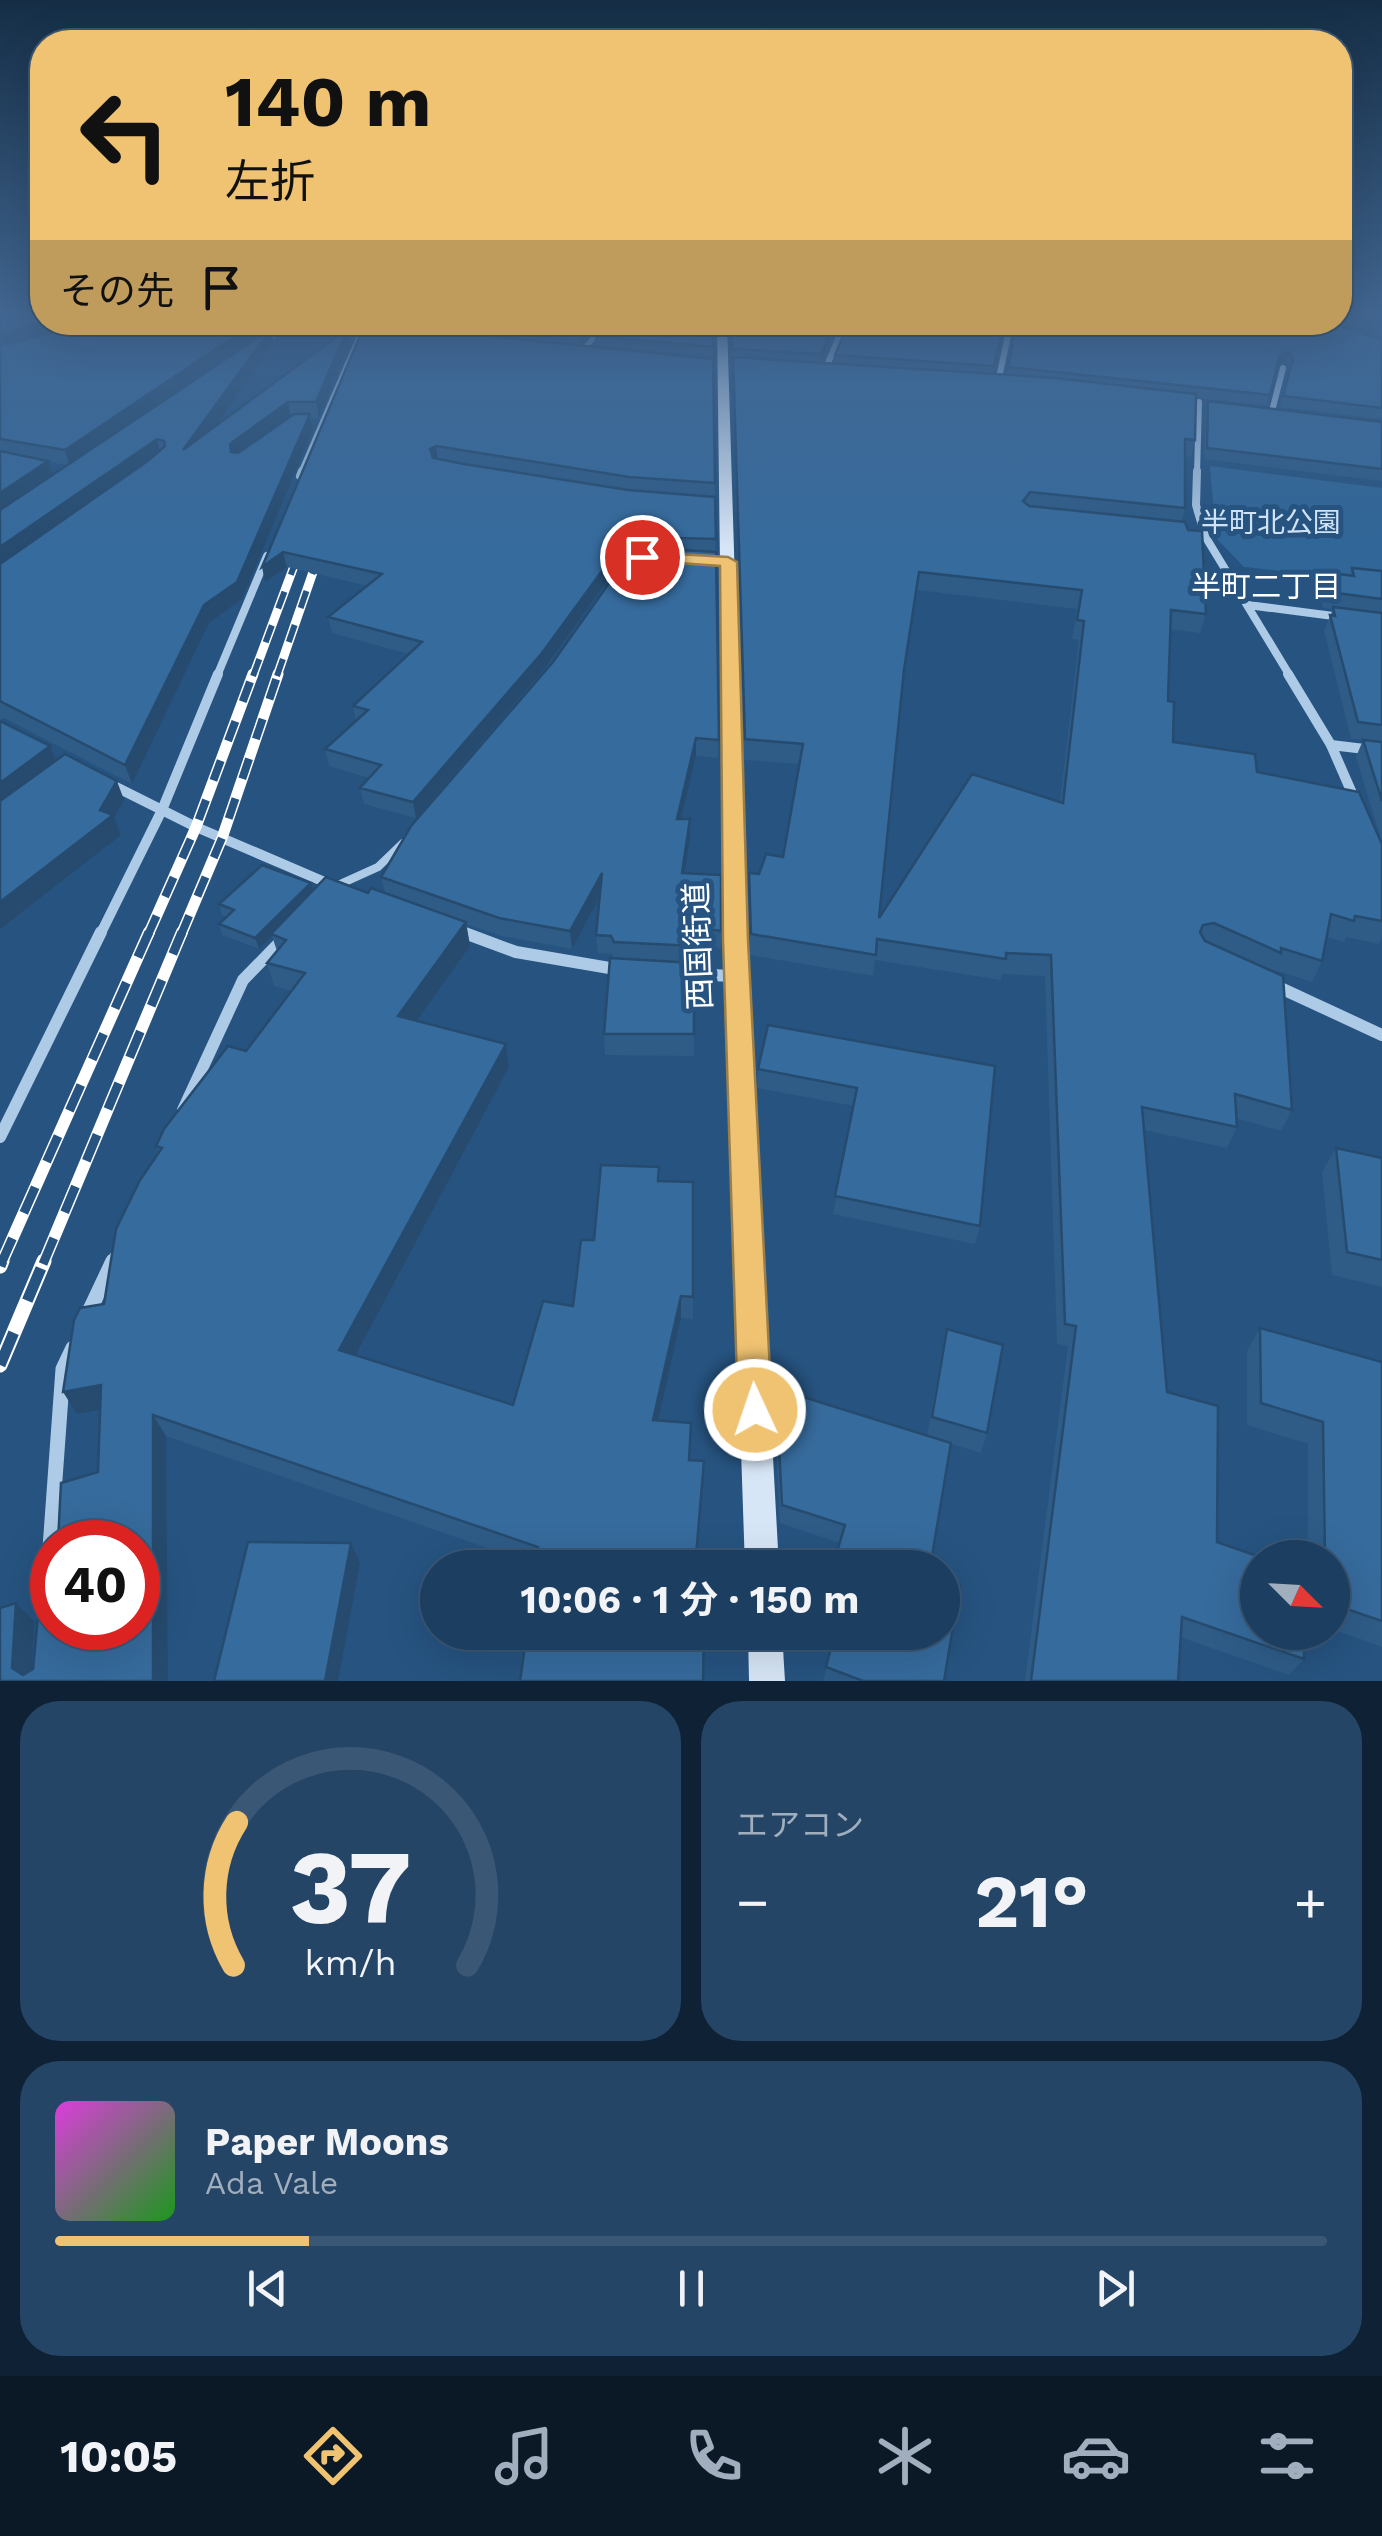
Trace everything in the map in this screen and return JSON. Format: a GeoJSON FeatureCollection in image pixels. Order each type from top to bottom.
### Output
{"type":"FeatureCollection","features":[{"type":"Feature","properties":{"kind":"street"},"geometry":{"type":"LineString","coordinates":[[299,480],[336,391]]}},
{"type":"Feature","properties":{"kind":"street","name":"西国街道"},"geometry":{"type":"LineString","coordinates":[[716,391],[719,561],[761,1550]]}},
{"type":"Feature","properties":{"kind":"street"},"geometry":{"type":"LineString","coordinates":[[1272,411],[1277,391]]}},
{"type":"Feature","properties":{"kind":"street"},"geometry":{"type":"LineString","coordinates":[[1183,400],[1217,404]]}},
{"type":"Feature","properties":{"kind":"street"},"geometry":{"type":"LineString","coordinates":[[1199,402],[1196,505],[1205,536],[1331,745],[1360,814]]}},
{"type":"Feature","properties":{"kind":"street"},"geometry":{"type":"LineString","coordinates":[[1254,409],[1290,414]]}},
{"type":"Feature","properties":{"kind":"street"},"geometry":{"type":"LineString","coordinates":[[0,1136],[162,810],[268,553]]}},
{"type":"Feature","properties":{"kind":"street"},"geometry":{"type":"LineString","coordinates":[[1248,605],[1344,618]]}},
{"type":"Feature","properties":{"kind":"street"},"geometry":{"type":"LineString","coordinates":[[1331,745],[1382,751]]}},
{"type":"Feature","properties":{"kind":"street"},"geometry":{"type":"LineString","coordinates":[[101,780],[352,893]]}},
{"type":"Feature","properties":{"kind":"street"},"geometry":{"type":"LineString","coordinates":[[321,900],[334,886]]}},
{"type":"Feature","properties":{"kind":"street"},"geometry":{"type":"LineString","coordinates":[[177,1121],[243,980],[295,926]]}},
{"type":"Feature","properties":{"kind":"street"},"geometry":{"type":"LineString","coordinates":[[443,926],[516,952],[598,969],[637,971]]}},
{"type":"Feature","properties":{"kind":"street"},"geometry":{"type":"LineString","coordinates":[[677,973],[736,976]]}},
{"type":"Feature","properties":{"kind":"street"},"geometry":{"type":"LineString","coordinates":[[1256,978],[1382,1035]]}},
{"type":"Feature","properties":{"kind":"street"},"geometry":{"type":"LineString","coordinates":[[52,1520],[63,1370],[120,1245]]}},
{"type":"Feature","properties":{"kind":"street"},"geometry":{"type":"LineString","coordinates":[[766,1650],[767,1681]]}},
{"type":"Feature","properties":{"kind":"lane"},"geometry":{"type":"LineString","coordinates":[[308,424],[322,424]]}},
{"type":"Feature","properties":{"kind":"lane"},"geometry":{"type":"LineString","coordinates":[[1185,534],[1205,536]]}},
{"type":"Feature","properties":{"kind":"lane"},"geometry":{"type":"LineString","coordinates":[[334,886],[378,867],[411,836]]}},
{"type":"Feature","properties":{"kind":"green space","name":"半町北公園"},"geometry":{"type":"Polygon","coordinates":[[[1210,466],[1382,488],[1382,582],[1244,567],[1216,538],[1210,466]]]}},
{"type":"Feature","properties":{"kind":"building"},"geometry":{"type":"Polygon","coordinates":[[[0,391],[152,391],[65,450],[0,439],[0,391]]]}},
{"type":"Feature","properties":{"kind":"building"},"geometry":{"type":"Polygon","coordinates":[[[178,391],[226,391],[183,450],[262,391],[320,391],[316,402],[288,402],[230,444],[231,452],[238,453],[294,414],[310,414],[237,582],[204,605],[125,765],[0,701],[0,564],[149,460],[165,446],[164,441],[157,439],[0,547],[0,510],[178,391]]]}},
{"type":"Feature","properties":{"kind":"building"},"geometry":{"type":"Polygon","coordinates":[[[336,391],[714,391],[715,483],[629,477],[436,446],[430,449],[433,458],[464,464],[628,490],[715,497],[716,539],[638,537],[607,564],[542,653],[413,802],[360,788],[381,765],[325,749],[368,710],[353,706],[422,642],[328,617],[382,574],[283,552],[262,567],[336,391]]]}},
{"type":"Feature","properties":{"kind":"building"},"geometry":{"type":"Polygon","coordinates":[[[734,391],[1196,394],[1195,440],[1185,439],[1185,508],[1030,492],[1023,501],[1029,506],[1185,522],[1188,530],[1202,531],[1206,614],[1171,610],[1168,701],[1174,702],[1173,742],[1255,754],[1257,772],[1359,792],[1382,844],[1382,921],[1355,916],[1354,921],[1331,914],[1322,961],[1281,948],[1281,953],[1214,923],[1203,925],[1200,932],[1205,941],[1283,976],[1292,1110],[1235,1094],[1237,1127],[1142,1107],[1167,1392],[1218,1406],[1217,1542],[1240,1550],[1240,1637],[1182,1617],[1178,1681],[1031,1681],[1076,1326],[1065,1324],[1051,955],[1006,953],[1006,959],[877,939],[876,955],[751,934],[749,873],[759,874],[766,854],[783,857],[803,744],[745,739],[734,391]],[[919,572],[904,670],[879,918],[972,774],[1063,803],[1084,621],[1077,620],[1082,590],[919,572]]]}},
{"type":"Feature","properties":{"kind":"building"},"geometry":{"type":"Polygon","coordinates":[[[1284,391],[1382,391],[1382,408],[1283,396],[1284,391]]]}},
{"type":"Feature","properties":{"kind":"building"},"geometry":{"type":"Polygon","coordinates":[[[1208,401],[1382,422],[1382,469],[1207,448],[1208,401]]]}},
{"type":"Feature","properties":{"kind":"building"},"geometry":{"type":"Polygon","coordinates":[[[0,451],[48,461],[0,493],[0,451]]]}},
{"type":"Feature","properties":{"kind":"building"},"geometry":{"type":"Polygon","coordinates":[[[645,548],[716,552],[719,740],[696,738],[677,819],[690,819],[682,873],[721,875],[721,931],[694,927],[694,946],[614,942],[611,936],[596,935],[602,873],[570,931],[499,918],[381,877],[411,826],[553,662],[617,572],[645,548]]]}},
{"type":"Feature","properties":{"kind":"building"},"geometry":{"type":"Polygon","coordinates":[[[1352,568],[1382,571],[1382,599],[1329,592],[1324,572],[1354,576],[1352,568]]]}},
{"type":"Feature","properties":{"kind":"building"},"geometry":{"type":"Polygon","coordinates":[[[1333,607],[1382,613],[1382,725],[1358,722],[1330,615],[1335,616],[1333,607]]]}},
{"type":"Feature","properties":{"kind":"building"},"geometry":{"type":"Polygon","coordinates":[[[0,721],[50,746],[0,783],[0,721]]]}},
{"type":"Feature","properties":{"kind":"building"},"geometry":{"type":"Polygon","coordinates":[[[1363,740],[1382,742],[1382,801],[1363,740]]]}},
{"type":"Feature","properties":{"kind":"building"},"geometry":{"type":"Polygon","coordinates":[[[65,754],[117,781],[100,810],[113,815],[0,902],[0,801],[65,754]]]}},
{"type":"Feature","properties":{"kind":"building"},"geometry":{"type":"Polygon","coordinates":[[[262,865],[311,883],[255,938],[219,924],[234,910],[219,904],[262,865]]]}},
{"type":"Feature","properties":{"kind":"building"},"geometry":{"type":"Polygon","coordinates":[[[326,877],[368,893],[371,888],[466,922],[398,1016],[506,1044],[339,1350],[513,1405],[543,1301],[573,1306],[581,1240],[594,1240],[601,1165],[659,1167],[658,1181],[693,1182],[693,1297],[681,1296],[653,1420],[691,1423],[689,1460],[704,1461],[697,1550],[538,1550],[153,1415],[153,1520],[59,1520],[61,1483],[98,1472],[101,1385],[63,1392],[74,1320],[80,1308],[104,1304],[116,1229],[140,1180],[162,1148],[156,1146],[164,1129],[228,1046],[246,1051],[305,973],[267,963],[286,940],[271,934],[326,877]]]}},
{"type":"Feature","properties":{"kind":"building"},"geometry":{"type":"Polygon","coordinates":[[[610,958],[694,963],[694,1034],[604,1034],[610,958]]]}},
{"type":"Feature","properties":{"kind":"building"},"geometry":{"type":"Polygon","coordinates":[[[768,1025],[995,1066],[980,1226],[835,1196],[857,1088],[758,1069],[768,1025]]]}},
{"type":"Feature","properties":{"kind":"building"},"geometry":{"type":"Polygon","coordinates":[[[1336,1148],[1382,1158],[1382,1260],[1347,1252],[1336,1148]]]}},
{"type":"Feature","properties":{"kind":"building"},"geometry":{"type":"Polygon","coordinates":[[[1260,1328],[1382,1362],[1382,1621],[1350,1610],[1350,1540],[1325,1540],[1323,1422],[1261,1403],[1260,1328]]]}},
{"type":"Feature","properties":{"kind":"building"},"geometry":{"type":"Polygon","coordinates":[[[947,1329],[1003,1345],[987,1433],[932,1417],[947,1329]]]}},
{"type":"Feature","properties":{"kind":"building"},"geometry":{"type":"Polygon","coordinates":[[[787,1392],[951,1443],[933,1550],[837,1550],[845,1525],[782,1505],[778,1427],[787,1392]]]}},
{"type":"Feature","properties":{"kind":"building"},"geometry":{"type":"Polygon","coordinates":[[[248,1542],[351,1543],[325,1681],[214,1681],[248,1542]]]}},
{"type":"Feature","properties":{"kind":"building"},"geometry":{"type":"Polygon","coordinates":[[[16,1603],[12,1668],[23,1675],[33,1669],[35,1650],[153,1650],[153,1681],[0,1681],[0,1608],[16,1603]]]}},
{"type":"Feature","properties":{"kind":"building"},"geometry":{"type":"Polygon","coordinates":[[[524,1650],[704,1650],[703,1681],[520,1681],[524,1650]]]}},
{"type":"Feature","properties":{"kind":"building"},"geometry":{"type":"Polygon","coordinates":[[[830,1650],[949,1650],[944,1681],[863,1681],[826,1667],[830,1650]]]}},
{"type":"Feature","properties":{"kind":"building"},"geometry":{"type":"Polygon","coordinates":[[[1278,1650],[1304,1650],[1304,1659],[1278,1650]]]}},
{"type":"Feature","properties":{"kind":"railway"},"geometry":{"type":"LineString","coordinates":[[253,676],[303,542]]}},
{"type":"Feature","properties":{"kind":"railway"},"geometry":{"type":"LineString","coordinates":[[277,676],[321,549]]}},
{"type":"Feature","properties":{"kind":"railway"},"geometry":{"type":"LineString","coordinates":[[148,935],[196,827],[253,674]]}},
{"type":"Feature","properties":{"kind":"railway"},"geometry":{"type":"LineString","coordinates":[[181,935],[222,838],[278,674]]}},
{"type":"Feature","properties":{"kind":"railway"},"geometry":{"type":"LineString","coordinates":[[1,1264],[149,932]]}},
{"type":"Feature","properties":{"kind":"railway"},"geometry":{"type":"LineString","coordinates":[[43,1264],[182,932]]}},
{"type":"Feature","properties":{"kind":"railway"},"geometry":{"type":"LineString","coordinates":[[0,1266],[2,1261]]}},
{"type":"Feature","properties":{"kind":"railway"},"geometry":{"type":"LineString","coordinates":[[0,1365],[44,1261]]}},
{"type":"Feature","properties":{"kind":"district","name":"半町二丁目"},"geometry":{"type":"Point","coordinates":[1266,587]}},
{"type":"Feature","properties":{"kind":"route"},"geometry":{"type":"LineString","coordinates":[[642,557],[728,562],[735,940],[755,1410]]}}]}
